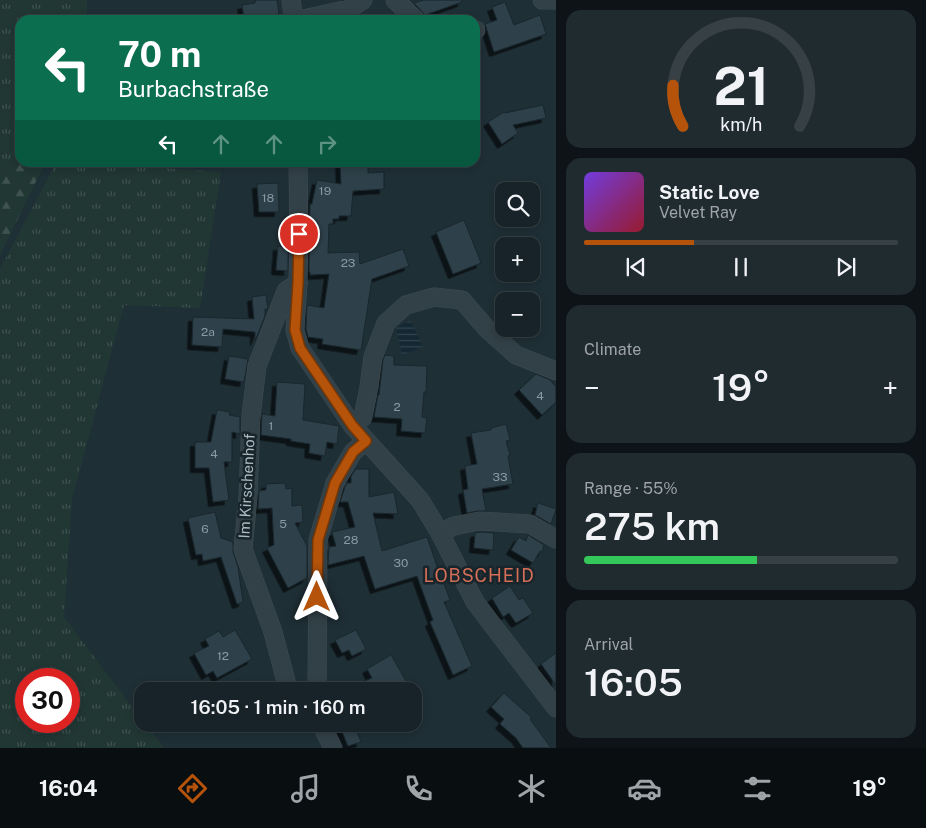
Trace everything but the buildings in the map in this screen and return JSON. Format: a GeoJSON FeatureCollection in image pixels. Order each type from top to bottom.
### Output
{"type":"FeatureCollection","features":[{"type":"Feature","properties":{"kind":"street"},"geometry":{"type":"LineString","coordinates":[[291,0],[293,15]]}},
{"type":"Feature","properties":{"kind":"street"},"geometry":{"type":"LineString","coordinates":[[321,15],[348,9],[363,0]]}},
{"type":"Feature","properties":{"kind":"street"},"geometry":{"type":"LineString","coordinates":[[395,0],[411,15]]}},
{"type":"Feature","properties":{"kind":"street"},"geometry":{"type":"LineString","coordinates":[[542,0],[556,0]]}},
{"type":"Feature","properties":{"kind":"street"},"geometry":{"type":"LineString","coordinates":[[298,167],[299,234],[295,330],[300,348],[352,425],[420,500],[440,533],[475,602],[556,708]]}},
{"type":"Feature","properties":{"kind":"street","name":"Im Kirschenhof"},"geometry":{"type":"LineString","coordinates":[[287,682],[273,632],[243,549],[248,497],[251,416],[257,366],[286,291],[298,283]]}},
{"type":"Feature","properties":{"kind":"street"},"geometry":{"type":"LineString","coordinates":[[352,425],[363,417],[373,357],[386,323],[406,305],[434,297],[462,300],[487,329],[516,355],[556,371]]}},
{"type":"Feature","properties":{"kind":"street"},"geometry":{"type":"LineString","coordinates":[[316,682],[318,540],[335,483],[353,452],[366,441]]}},
{"type":"Feature","properties":{"kind":"street"},"geometry":{"type":"LineString","coordinates":[[440,533],[454,526],[479,521],[530,524],[556,539]]}},
{"type":"Feature","properties":{"kind":"street"},"geometry":{"type":"LineString","coordinates":[[325,732],[333,748]]}},
{"type":"Feature","properties":{"kind":"green space"},"geometry":{"type":"Polygon","coordinates":[[[0,0],[87,0],[87,15],[15,15],[15,166],[0,170],[0,0]]]}},
{"type":"Feature","properties":{"kind":"green space"},"geometry":{"type":"Polygon","coordinates":[[[15,166],[43,167],[0,255],[0,170],[15,166]]]}},
{"type":"Feature","properties":{"kind":"green space"},"geometry":{"type":"Polygon","coordinates":[[[54,167],[149,167],[221,172],[200,308],[124,305],[72,499],[64,617],[134,709],[134,732],[152,732],[164,748],[0,748],[0,269],[54,167]]]}},
{"type":"Feature","properties":{"kind":"water"},"geometry":{"type":"Polygon","coordinates":[[[411,321],[423,347],[402,355],[396,327],[411,321]]]}},
{"type":"Feature","properties":{"kind":"district","name":"LOBSCHEID"},"geometry":{"type":"Point","coordinates":[479,576]}},
{"type":"Feature","properties":{"kind":"route"},"geometry":{"type":"LineString","coordinates":[[299,234],[295,330],[300,348],[352,425],[366,441],[353,452],[335,483],[318,540],[317,597]]}}]}
